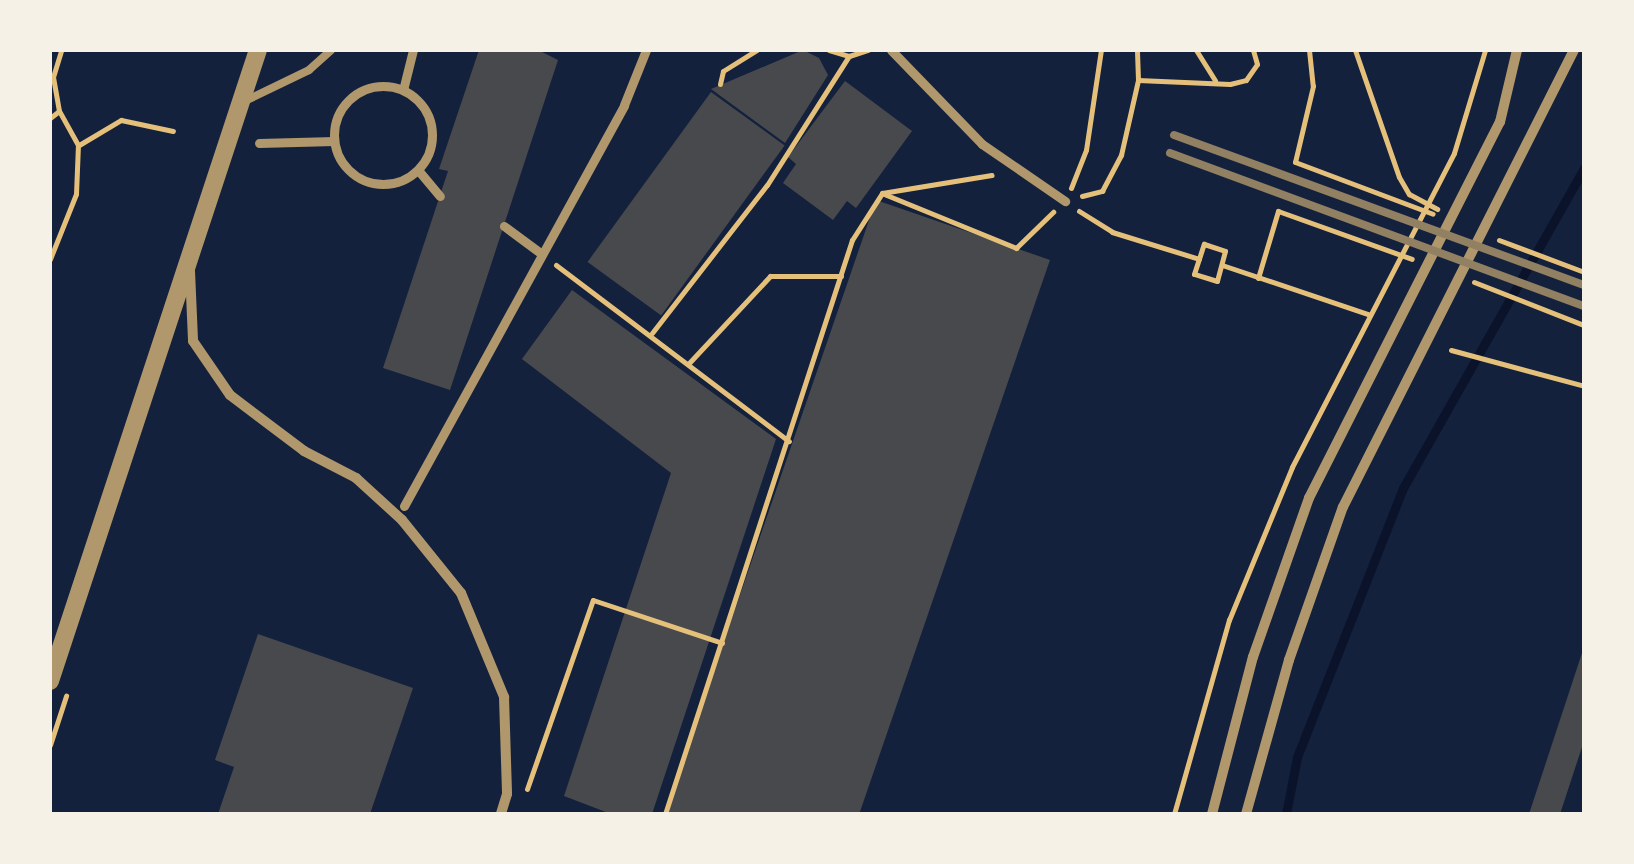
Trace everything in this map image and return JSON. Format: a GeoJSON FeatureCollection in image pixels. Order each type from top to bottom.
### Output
{"type":"FeatureCollection","features":[{"type":"Feature","properties":{"kind":"street"},"geometry":{"type":"LineString","coordinates":[[50,680],[190,270],[258,50]]}},
{"type":"Feature","properties":{"kind":"street"},"geometry":{"type":"LineString","coordinates":[[402,90],[413,50]]}},
{"type":"Feature","properties":{"kind":"street"},"geometry":{"type":"LineString","coordinates":[[404,506],[539,252],[624,105],[646,50]]}},
{"type":"Feature","properties":{"kind":"street"},"geometry":{"type":"LineString","coordinates":[[891,50],[956,121],[1017,170],[1065,201]]}},
{"type":"Feature","properties":{"kind":"street"},"geometry":{"type":"LineString","coordinates":[[1212,814],[1253,657],[1309,498],[1500,122],[1517,50]]}},
{"type":"Feature","properties":{"kind":"street"},"geometry":{"type":"LineString","coordinates":[[1246,814],[1288,660],[1342,508],[1574,50]]}},
{"type":"Feature","properties":{"kind":"street"},"geometry":{"type":"LineString","coordinates":[[374,87],[402,90],[416,99],[431,126],[427,157],[418,170],[390,184],[374,184],[347,169],[334,141],[348,100],[374,87]]}},
{"type":"Feature","properties":{"kind":"street"},"geometry":{"type":"LineString","coordinates":[[260,144],[334,141]]}},
{"type":"Feature","properties":{"kind":"street"},"geometry":{"type":"LineString","coordinates":[[418,170],[440,196]]}},
{"type":"Feature","properties":{"kind":"street"},"geometry":{"type":"LineString","coordinates":[[504,226],[539,252]]}},
{"type":"Feature","properties":{"kind":"street"},"geometry":{"type":"LineString","coordinates":[[190,270],[193,340],[230,394],[304,451],[356,478],[402,520],[461,593],[504,697],[508,794],[501,814]]}},
{"type":"Feature","properties":{"kind":"lane"},"geometry":{"type":"LineString","coordinates":[[241,102],[309,70],[330,50]]}},
{"type":"Feature","properties":{"kind":"path"},"geometry":{"type":"LineString","coordinates":[[50,259],[76,194],[78,145],[58,111],[53,77],[61,50]]}},
{"type":"Feature","properties":{"kind":"path"},"geometry":{"type":"LineString","coordinates":[[720,84],[723,71],[757,50]]}},
{"type":"Feature","properties":{"kind":"path"},"geometry":{"type":"LineString","coordinates":[[829,50],[849,56],[868,50]]}},
{"type":"Feature","properties":{"kind":"path"},"geometry":{"type":"LineString","coordinates":[[882,194],[1016,248],[1065,201],[1086,150],[1101,50]]}},
{"type":"Feature","properties":{"kind":"path"},"geometry":{"type":"LineString","coordinates":[[1065,201],[1102,191],[1121,155],[1138,80],[1137,50]]}},
{"type":"Feature","properties":{"kind":"path"},"geometry":{"type":"LineString","coordinates":[[1196,50],[1216,80]]}},
{"type":"Feature","properties":{"kind":"path"},"geometry":{"type":"LineString","coordinates":[[1138,80],[1192,86],[1216,80],[1230,84],[1246,80],[1257,64],[1253,50]]}},
{"type":"Feature","properties":{"kind":"path"},"geometry":{"type":"LineString","coordinates":[[1310,50],[1313,86],[1295,162],[1362,186]]}},
{"type":"Feature","properties":{"kind":"path"},"geometry":{"type":"LineString","coordinates":[[1356,50],[1409,194],[1454,215]]}},
{"type":"Feature","properties":{"kind":"path"},"geometry":{"type":"LineString","coordinates":[[1174,814],[1229,620],[1292,467],[1454,154],[1485,50]]}},
{"type":"Feature","properties":{"kind":"path"},"geometry":{"type":"LineString","coordinates":[[652,334],[767,185],[849,56]]}},
{"type":"Feature","properties":{"kind":"path"},"geometry":{"type":"LineString","coordinates":[[50,118],[58,111]]}},
{"type":"Feature","properties":{"kind":"path"},"geometry":{"type":"LineString","coordinates":[[78,145],[121,120],[173,131]]}},
{"type":"Feature","properties":{"kind":"path"},"geometry":{"type":"LineString","coordinates":[[665,814],[852,240],[882,194],[1017,170]]}},
{"type":"Feature","properties":{"kind":"path"},"geometry":{"type":"LineString","coordinates":[[1065,201],[1112,232],[1199,259]]}},
{"type":"Feature","properties":{"kind":"path"},"geometry":{"type":"LineString","coordinates":[[1258,278],[1278,211],[1348,236]]}},
{"type":"Feature","properties":{"kind":"path"},"geometry":{"type":"LineString","coordinates":[[1204,244],[1226,251],[1216,281],[1194,274],[1199,259],[1204,244]]}},
{"type":"Feature","properties":{"kind":"path"},"geometry":{"type":"LineString","coordinates":[[539,252],[789,440]]}},
{"type":"Feature","properties":{"kind":"path"},"geometry":{"type":"LineString","coordinates":[[1558,263],[1584,272]]}},
{"type":"Feature","properties":{"kind":"path"},"geometry":{"type":"LineString","coordinates":[[1222,265],[1368,314]]}},
{"type":"Feature","properties":{"kind":"path"},"geometry":{"type":"LineString","coordinates":[[689,363],[770,276],[841,276]]}},
{"type":"Feature","properties":{"kind":"path"},"geometry":{"type":"LineString","coordinates":[[1542,308],[1584,325]]}},
{"type":"Feature","properties":{"kind":"path"},"geometry":{"type":"LineString","coordinates":[[1451,350],[1584,386]]}},
{"type":"Feature","properties":{"kind":"path"},"geometry":{"type":"LineString","coordinates":[[710,391],[717,384]]}},
{"type":"Feature","properties":{"kind":"path"},"geometry":{"type":"LineString","coordinates":[[521,806],[593,600],[722,643]]}},
{"type":"Feature","properties":{"kind":"building"},"geometry":{"type":"Polygon","coordinates":[[[479,50],[538,50],[558,60],[450,390],[383,368],[448,171],[439,169],[479,50]]]}},
{"type":"Feature","properties":{"kind":"building"},"geometry":{"type":"Polygon","coordinates":[[[803,50],[819,58],[828,75],[785,143],[711,89],[803,50]]]}},
{"type":"Feature","properties":{"kind":"building"},"geometry":{"type":"Polygon","coordinates":[[[845,81],[912,131],[856,208],[847,201],[833,220],[783,183],[796,164],[788,157],[845,81]]]}},
{"type":"Feature","properties":{"kind":"building"},"geometry":{"type":"Polygon","coordinates":[[[711,92],[785,145],[661,315],[588,262],[711,92]]]}},
{"type":"Feature","properties":{"kind":"building"},"geometry":{"type":"Polygon","coordinates":[[[876,200],[1050,260],[859,814],[665,813],[876,200]]]}},
{"type":"Feature","properties":{"kind":"building"},"geometry":{"type":"Polygon","coordinates":[[[572,290],[776,439],[652,814],[611,814],[564,796],[671,473],[522,359],[572,290]]]}},
{"type":"Feature","properties":{"kind":"building"},"geometry":{"type":"Polygon","coordinates":[[[258,634],[413,688],[370,814],[218,814],[234,767],[215,760],[258,634]]]}},
{"type":"Feature","properties":{"kind":"building"},"geometry":{"type":"Polygon","coordinates":[[[1583,650],[1584,741],[1560,814],[1529,814],[1583,650]]]}},
{"type":"Feature","properties":{"kind":"waterway"},"geometry":{"type":"LineString","coordinates":[[1286,814],[1297,757],[1403,488],[1584,168]]}},
{"type":"Feature","properties":{"kind":"railway"},"geometry":{"type":"LineString","coordinates":[[1174,135],[1584,285]]}},
{"type":"Feature","properties":{"kind":"railway"},"geometry":{"type":"LineString","coordinates":[[1170,153],[1584,306]]}}]}
